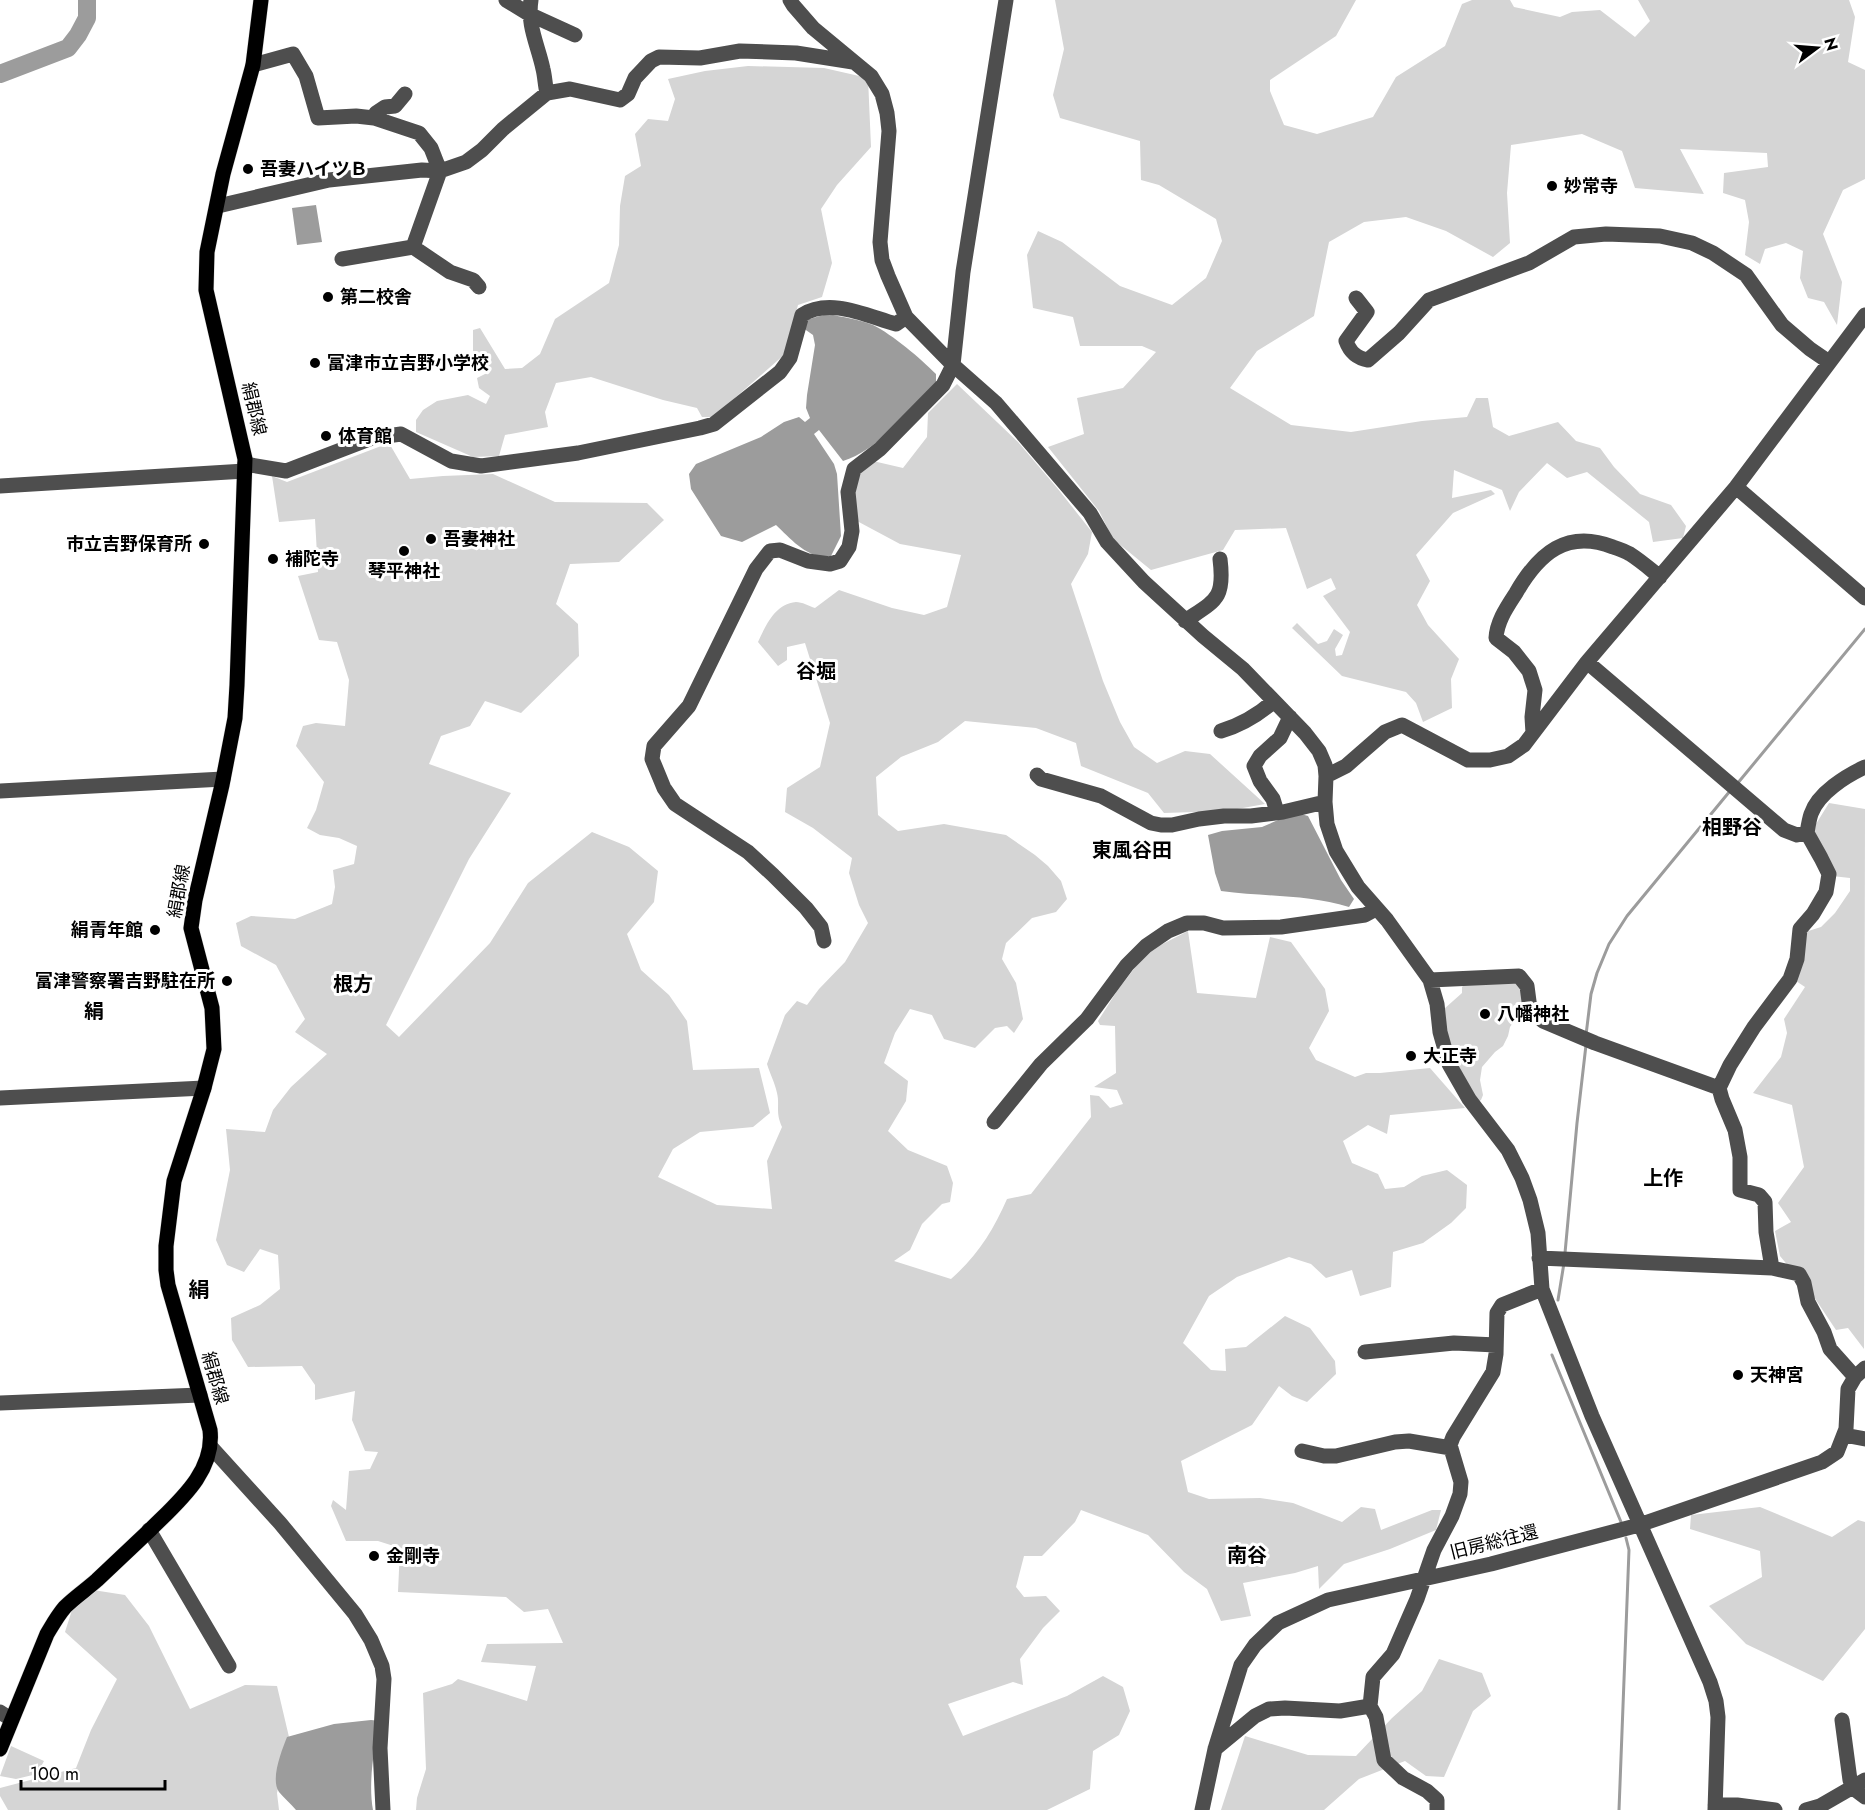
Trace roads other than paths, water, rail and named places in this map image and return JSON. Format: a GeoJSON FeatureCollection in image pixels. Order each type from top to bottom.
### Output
{"type":"FeatureCollection","features":[{"type":"Feature","properties":{"kind":"main road","name":"絹郡線"},"geometry":{"type":"LineString","coordinates":[[211,1447],[210,1430],[168,1285],[166,1258],[174,1181],[214,1049],[212,1008],[191,928],[236,707],[244,450],[206,290],[207,252],[223,174],[253,65],[261,0]]}},
{"type":"Feature","properties":{"kind":"main road"},"geometry":{"type":"LineString","coordinates":[[0,1749],[6,1715],[56,1619],[66,1607],[177,1504],[204,1468],[211,1447]]}},
{"type":"Feature","properties":{"kind":"street"},"geometry":{"type":"LineString","coordinates":[[506,0],[530,7],[575,35]]}},
{"type":"Feature","properties":{"kind":"street"},"geometry":{"type":"LineString","coordinates":[[824,941],[821,927],[806,908],[748,852],[675,804],[664,788],[652,759],[654,746],[689,706],[756,569],[770,551],[780,550],[808,561],[830,564],[840,561],[849,547],[852,531],[848,492],[854,469],[880,449],[943,385],[953,365],[963,272],[1006,0]]}},
{"type":"Feature","properties":{"kind":"street"},"geometry":{"type":"LineString","coordinates":[[794,2],[813,27],[871,76],[882,94],[889,131],[880,242],[885,268],[906,317],[953,365],[996,402],[1090,513],[1107,542],[1144,582],[1185,621],[1243,669],[1290,717],[1319,752],[1325,765],[1325,802],[1328,824],[1336,851],[1358,887],[1387,920],[1430,980],[1449,1064],[1469,1099],[1508,1150],[1530,1200],[1538,1233],[1542,1289],[1579,1384],[1639,1525],[1710,1682],[1716,1701],[1718,1717],[1715,1808],[1737,1805],[1775,1810]]}},
{"type":"Feature","properties":{"kind":"street"},"geometry":{"type":"LineString","coordinates":[[530,7],[534,41],[543,68],[547,93]]}},
{"type":"Feature","properties":{"kind":"street"},"geometry":{"type":"LineString","coordinates":[[218,206],[329,180],[422,170],[440,171],[466,162],[547,93],[570,89],[620,100],[628,94],[635,78],[651,61],[659,57],[700,57],[740,51],[796,53],[854,62]]}},
{"type":"Feature","properties":{"kind":"street"},"geometry":{"type":"LineString","coordinates":[[253,65],[293,54],[306,76],[318,118],[356,116],[374,118],[419,133],[431,148],[440,171],[413,247]]}},
{"type":"Feature","properties":{"kind":"street"},"geometry":{"type":"LineString","coordinates":[[374,118],[376,113],[385,107],[395,106],[405,94]]}},
{"type":"Feature","properties":{"kind":"street"},"geometry":{"type":"LineString","coordinates":[[1356,298],[1367,312],[1346,341],[1349,349],[1356,356],[1368,360],[1399,333],[1429,300],[1529,263],[1574,237],[1606,234],[1660,236],[1692,243],[1713,253],[1746,275],[1782,325],[1809,349],[1829,362]]}},
{"type":"Feature","properties":{"kind":"street"},"geometry":{"type":"LineString","coordinates":[[342,260],[413,247],[450,272],[473,280],[479,286]]}},
{"type":"Feature","properties":{"kind":"street"},"geometry":{"type":"LineString","coordinates":[[0,486],[245,467],[286,471],[372,438],[400,435],[451,461],[481,466],[578,453],[714,424],[780,372],[790,358],[802,315],[808,311],[834,306],[896,324],[906,317]]}},
{"type":"Feature","properties":{"kind":"street"},"geometry":{"type":"LineString","coordinates":[[1326,776],[1346,766],[1385,732],[1402,725],[1468,760],[1490,760],[1508,756],[1524,745],[1587,662],[1736,487],[1865,315]]}},
{"type":"Feature","properties":{"kind":"street"},"geometry":{"type":"LineString","coordinates":[[1736,487],[1865,598]]}},
{"type":"Feature","properties":{"kind":"street"},"geometry":{"type":"LineString","coordinates":[[1533,733],[1535,690],[1529,671],[1514,652],[1496,638],[1496,626],[1521,584],[1544,555],[1569,542],[1600,542],[1629,554],[1660,577]]}},
{"type":"Feature","properties":{"kind":"street"},"geometry":{"type":"LineString","coordinates":[[1185,621],[1214,599],[1220,591],[1223,581],[1220,559]]}},
{"type":"Feature","properties":{"kind":"street"},"geometry":{"type":"LineString","coordinates":[[1587,662],[1784,830],[1797,835],[1807,833]]}},
{"type":"Feature","properties":{"kind":"street"},"geometry":{"type":"LineString","coordinates":[[1221,731],[1250,719],[1274,701]]}},
{"type":"Feature","properties":{"kind":"street"},"geometry":{"type":"LineString","coordinates":[[1277,813],[1273,799],[1260,781],[1254,766],[1260,756],[1280,738],[1290,717]]}},
{"type":"Feature","properties":{"kind":"street"},"geometry":{"type":"LineString","coordinates":[[1772,1268],[1766,1232],[1765,1202],[1759,1196],[1740,1190],[1740,1156],[1735,1130],[1719,1088],[1748,1036],[1790,979],[1797,959],[1800,928],[1813,914],[1826,892],[1829,874],[1807,833],[1811,813],[1822,796],[1853,772],[1865,767]]}},
{"type":"Feature","properties":{"kind":"street"},"geometry":{"type":"LineString","coordinates":[[1037,775],[1041,779],[1101,796],[1151,823],[1161,825],[1224,816],[1277,813],[1325,802]]}},
{"type":"Feature","properties":{"kind":"street"},"geometry":{"type":"LineString","coordinates":[[0,791],[223,779]]}},
{"type":"Feature","properties":{"kind":"street"},"geometry":{"type":"LineString","coordinates":[[994,1122],[1041,1064],[1087,1019],[1127,965],[1146,946],[1168,931],[1187,923],[1204,923],[1223,928],[1281,927],[1365,915],[1376,909]]}},
{"type":"Feature","properties":{"kind":"street"},"geometry":{"type":"LineString","coordinates":[[1430,980],[1519,976],[1527,986],[1530,1009],[1543,1021],[1595,1043],[1719,1088]]}},
{"type":"Feature","properties":{"kind":"street"},"geometry":{"type":"LineString","coordinates":[[0,1098],[204,1088]]}},
{"type":"Feature","properties":{"kind":"street"},"geometry":{"type":"LineString","coordinates":[[1539,1258],[1772,1268],[1799,1274],[1804,1283],[1808,1302],[1830,1349],[1860,1372]]}},
{"type":"Feature","properties":{"kind":"street"},"geometry":{"type":"LineString","coordinates":[[1437,1810],[1437,1800],[1427,1791],[1403,1778],[1384,1760],[1376,1717],[1371,1706],[1373,1677],[1393,1654],[1425,1579],[1434,1550],[1452,1516],[1460,1494],[1461,1482],[1450,1445],[1493,1372],[1497,1313],[1502,1305],[1542,1289]]}},
{"type":"Feature","properties":{"kind":"street"},"geometry":{"type":"LineString","coordinates":[[1365,1352],[1454,1343],[1496,1345]]}},
{"type":"Feature","properties":{"kind":"street","name":"旧房総往還"},"geometry":{"type":"LineString","coordinates":[[1215,1749],[1241,1665],[1256,1645],[1278,1623],[1328,1600],[1425,1579],[1639,1525],[1822,1462],[1837,1452],[1846,1429],[1848,1389],[1860,1372]]}},
{"type":"Feature","properties":{"kind":"street"},"geometry":{"type":"LineString","coordinates":[[0,1403],[200,1395]]}},
{"type":"Feature","properties":{"kind":"street"},"geometry":{"type":"LineString","coordinates":[[1844,1435],[1865,1439]]}},
{"type":"Feature","properties":{"kind":"street"},"geometry":{"type":"LineString","coordinates":[[1302,1451],[1336,1456],[1395,1442],[1409,1441],[1451,1448]]}},
{"type":"Feature","properties":{"kind":"street"},"geometry":{"type":"LineString","coordinates":[[211,1447],[280,1523],[355,1614],[371,1640],[382,1666],[384,1679],[380,1748],[383,1810]]}},
{"type":"Feature","properties":{"kind":"street"},"geometry":{"type":"LineString","coordinates":[[149,1530],[229,1666]]}},
{"type":"Feature","properties":{"kind":"street"},"geometry":{"type":"LineString","coordinates":[[1202,1810],[1215,1749],[1255,1716],[1269,1709],[1340,1711],[1371,1706]]}},
{"type":"Feature","properties":{"kind":"street"},"geometry":{"type":"LineString","coordinates":[[1842,1720],[1850,1780],[1861,1788]]}},
{"type":"Feature","properties":{"kind":"street"},"geometry":{"type":"LineString","coordinates":[[1806,1810],[1861,1788]]}},
{"type":"Feature","properties":{"kind":"waterway"},"geometry":{"type":"LineString","coordinates":[[0,74],[68,48],[87,18],[87,0]]}},
{"type":"Feature","properties":{"kind":"waterway"},"geometry":{"type":"LineString","coordinates":[[1737,784],[1865,629]]}},
{"type":"Feature","properties":{"kind":"waterway"},"geometry":{"type":"LineString","coordinates":[[1586,1035],[1591,994],[1609,944],[1627,916],[1730,791]]}},
{"type":"Feature","properties":{"kind":"waterway"},"geometry":{"type":"LineString","coordinates":[[1565,1253],[1586,1045]]}},
{"type":"Feature","properties":{"kind":"waterway"},"geometry":{"type":"LineString","coordinates":[[1558,1300],[1564,1263]]}},
{"type":"Feature","properties":{"kind":"waterway"},"geometry":{"type":"LineString","coordinates":[[1552,1355],[1621,1522]]}},
{"type":"Feature","properties":{"kind":"waterway"},"geometry":{"type":"LineString","coordinates":[[1619,1810],[1629,1550],[1626,1538]]}},
{"type":"Feature","properties":{"kind":"place","name":"吾妻ハイツＢ"},"geometry":{"type":"Point","coordinates":[248,169]}},
{"type":"Feature","properties":{"kind":"place","name":"妙常寺"},"geometry":{"type":"Point","coordinates":[1552,186]}},
{"type":"Feature","properties":{"kind":"place","name":"第二校舎"},"geometry":{"type":"Point","coordinates":[328,297]}},
{"type":"Feature","properties":{"kind":"place","name":"富津市立吉野小学校"},"geometry":{"type":"Point","coordinates":[315,363]}},
{"type":"Feature","properties":{"kind":"place","name":"体育館"},"geometry":{"type":"Point","coordinates":[326,436]}},
{"type":"Feature","properties":{"kind":"place","name":"吾妻神社"},"geometry":{"type":"Point","coordinates":[431,539]}},
{"type":"Feature","properties":{"kind":"place","name":"市立吉野保育所"},"geometry":{"type":"Point","coordinates":[204,544]}},
{"type":"Feature","properties":{"kind":"place","name":"琴平神社"},"geometry":{"type":"Point","coordinates":[404,551]}},
{"type":"Feature","properties":{"kind":"place","name":"補陀寺"},"geometry":{"type":"Point","coordinates":[273,559]}},
{"type":"Feature","properties":{"kind":"place","name":"絹青年館"},"geometry":{"type":"Point","coordinates":[155,930]}},
{"type":"Feature","properties":{"kind":"place","name":"富津警察署吉野駐在所"},"geometry":{"type":"Point","coordinates":[227,981]}},
{"type":"Feature","properties":{"kind":"place","name":"八幡神社"},"geometry":{"type":"Point","coordinates":[1485,1014]}},
{"type":"Feature","properties":{"kind":"place","name":"大正寺"},"geometry":{"type":"Point","coordinates":[1411,1056]}},
{"type":"Feature","properties":{"kind":"place","name":"天神宮"},"geometry":{"type":"Point","coordinates":[1738,1375]}},
{"type":"Feature","properties":{"kind":"place","name":"金剛寺"},"geometry":{"type":"Point","coordinates":[374,1556]}},
{"type":"Feature","properties":{"kind":"district","name":"谷堀"},"geometry":{"type":"Point","coordinates":[816,671]}},
{"type":"Feature","properties":{"kind":"district","name":"相野谷"},"geometry":{"type":"Point","coordinates":[1732,827]}},
{"type":"Feature","properties":{"kind":"district","name":"東風谷田"},"geometry":{"type":"Point","coordinates":[1132,850]}},
{"type":"Feature","properties":{"kind":"district","name":"根方"},"geometry":{"type":"Point","coordinates":[353,984]}},
{"type":"Feature","properties":{"kind":"district","name":"絹"},"geometry":{"type":"Point","coordinates":[94,1011]}},
{"type":"Feature","properties":{"kind":"district","name":"上作"},"geometry":{"type":"Point","coordinates":[1663,1178]}},
{"type":"Feature","properties":{"kind":"district","name":"絹"},"geometry":{"type":"Point","coordinates":[199,1290]}},
{"type":"Feature","properties":{"kind":"district","name":"南谷"},"geometry":{"type":"Point","coordinates":[1247,1555]}}]}
